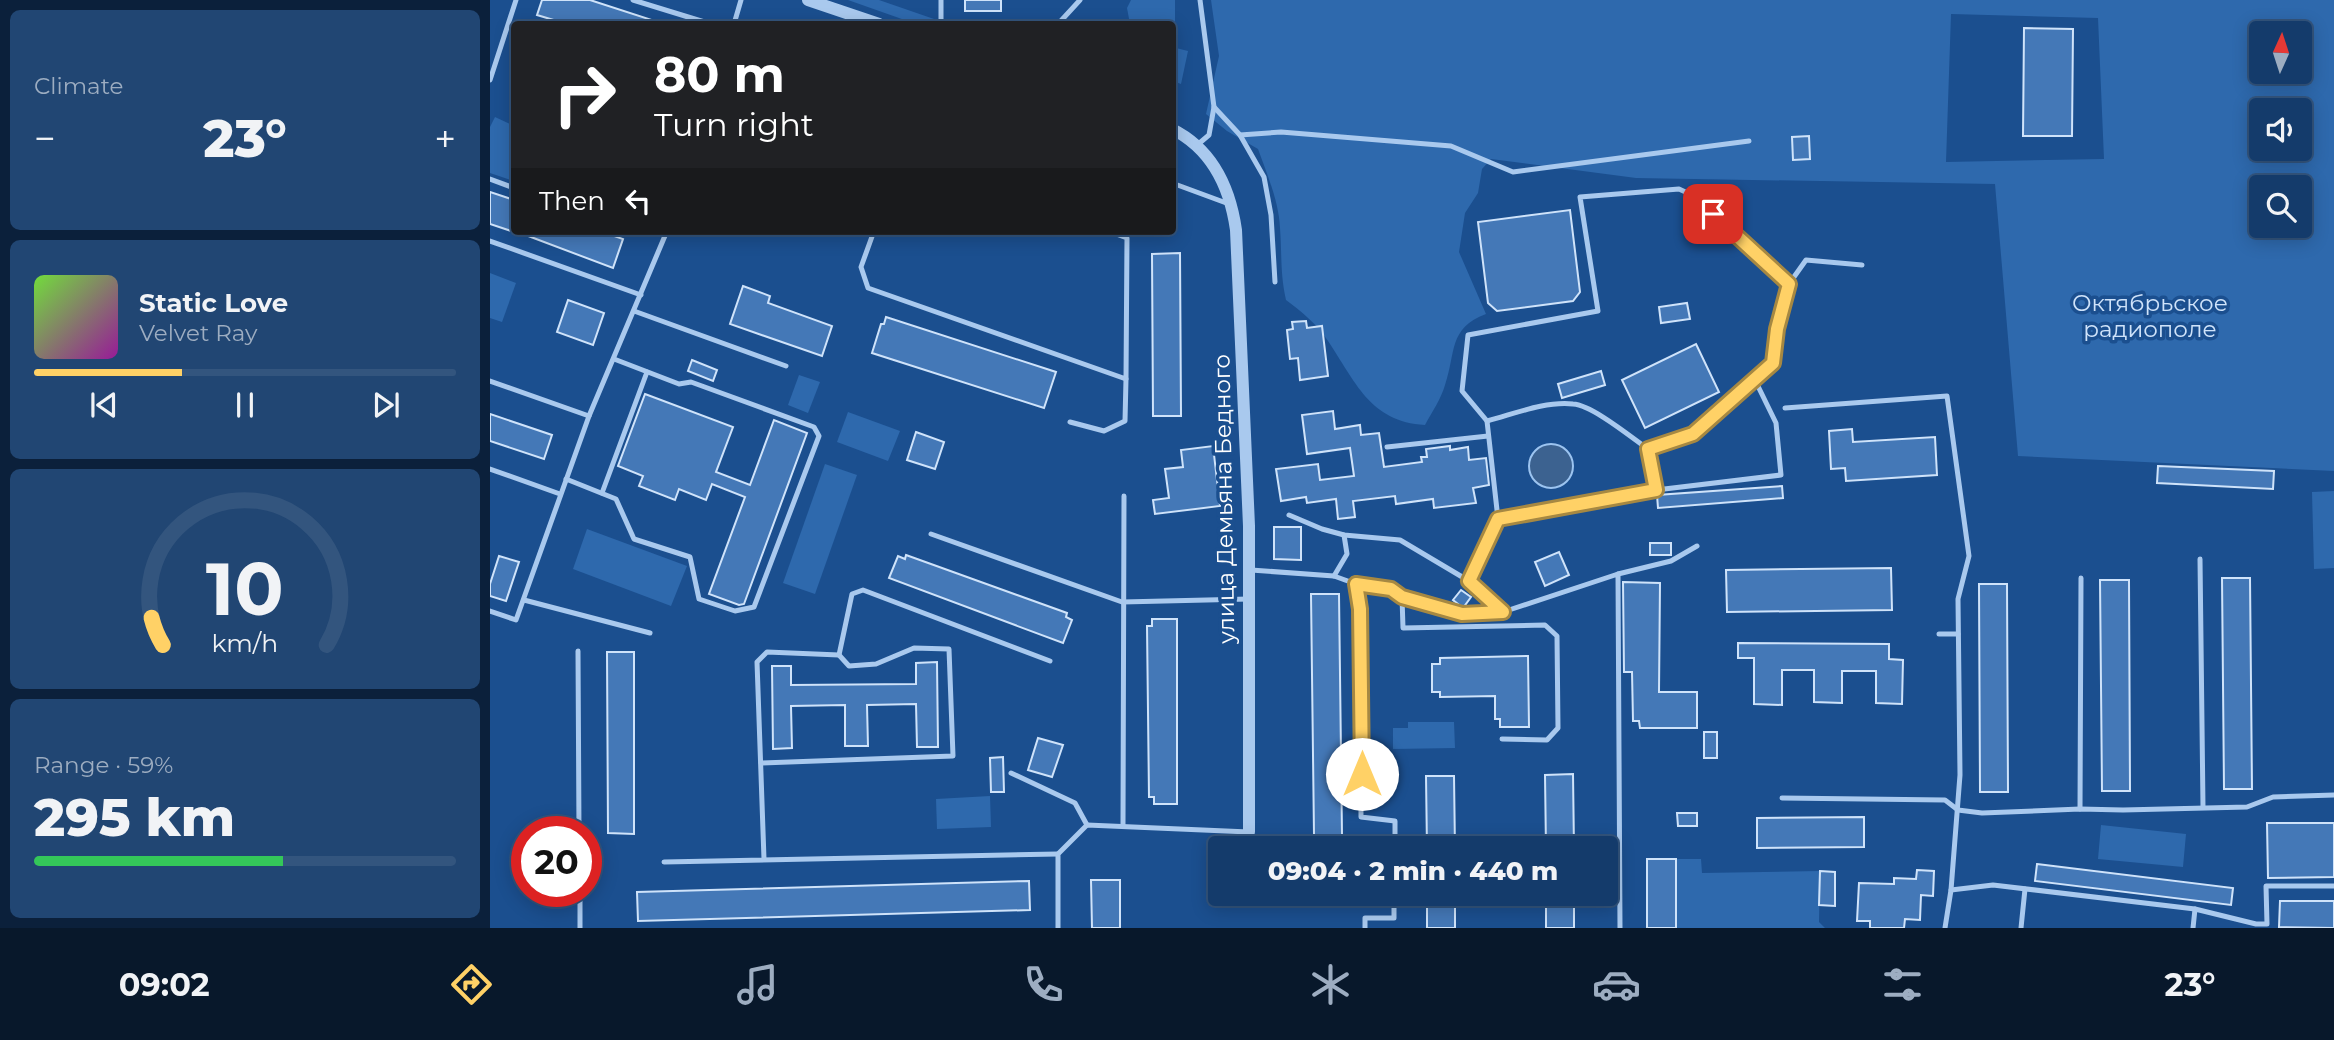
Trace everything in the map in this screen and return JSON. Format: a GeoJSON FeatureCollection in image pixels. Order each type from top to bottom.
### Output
{"type":"FeatureCollection","features":[{"type":"Feature","properties":{"kind":"street"},"geometry":{"type":"LineString","coordinates":[[808,0],[870,21]]}},
{"type":"Feature","properties":{"kind":"street","name":"улица Демьяна Бедного"},"geometry":{"type":"LineString","coordinates":[[1176,131],[1196,146],[1217,170],[1233,206],[1236,230],[1246,432],[1249,570],[1249,832]]}},
{"type":"Feature","properties":{"kind":"lane"},"geometry":{"type":"LineString","coordinates":[[512,21],[516,0]]}},
{"type":"Feature","properties":{"kind":"lane"},"geometry":{"type":"LineString","coordinates":[[633,0],[700,21]]}},
{"type":"Feature","properties":{"kind":"lane"},"geometry":{"type":"LineString","coordinates":[[735,21],[741,0]]}},
{"type":"Feature","properties":{"kind":"lane"},"geometry":{"type":"LineString","coordinates":[[941,0],[941,21]]}},
{"type":"Feature","properties":{"kind":"lane"},"geometry":{"type":"LineString","coordinates":[[1061,21],[1080,0]]}},
{"type":"Feature","properties":{"kind":"lane"},"geometry":{"type":"LineString","coordinates":[[1196,146],[1209,135],[1214,107],[1200,0]]}},
{"type":"Feature","properties":{"kind":"lane"},"geometry":{"type":"LineString","coordinates":[[490,80],[511,28]]}},
{"type":"Feature","properties":{"kind":"lane"},"geometry":{"type":"LineString","coordinates":[[490,53],[498,56]]}},
{"type":"Feature","properties":{"kind":"lane"},"geometry":{"type":"LineString","coordinates":[[1214,107],[1240,135],[1264,177],[1272,215],[1275,282]]}},
{"type":"Feature","properties":{"kind":"lane"},"geometry":{"type":"LineString","coordinates":[[1240,135],[1281,132],[1451,145],[1513,172],[1749,141]]}},
{"type":"Feature","properties":{"kind":"lane"},"geometry":{"type":"LineString","coordinates":[[490,179],[511,187]]}},
{"type":"Feature","properties":{"kind":"lane"},"geometry":{"type":"LineString","coordinates":[[1176,185],[1233,206]]}},
{"type":"Feature","properties":{"kind":"lane"},"geometry":{"type":"LineString","coordinates":[[1469,581],[1498,519],[1487,421],[1462,391],[1468,335],[1598,311],[1580,197],[1679,189],[1693,196],[1789,284]]}},
{"type":"Feature","properties":{"kind":"lane"},"geometry":{"type":"LineString","coordinates":[[490,611],[516,620],[589,416],[665,235]]}},
{"type":"Feature","properties":{"kind":"lane"},"geometry":{"type":"LineString","coordinates":[[873,235],[861,267],[868,288],[1126,379]]}},
{"type":"Feature","properties":{"kind":"lane"},"geometry":{"type":"LineString","coordinates":[[1070,422],[1104,431],[1125,421],[1126,237],[1120,235]]}},
{"type":"Feature","properties":{"kind":"lane"},"geometry":{"type":"LineString","coordinates":[[490,242],[641,295]]}},
{"type":"Feature","properties":{"kind":"lane"},"geometry":{"type":"LineString","coordinates":[[1648,449],[1693,434],[1773,363],[1777,329],[1789,284],[1806,260],[1862,265]]}},
{"type":"Feature","properties":{"kind":"lane"},"geometry":{"type":"LineString","coordinates":[[634,311],[786,366]]}},
{"type":"Feature","properties":{"kind":"lane"},"geometry":{"type":"LineString","coordinates":[[566,479],[616,499],[634,539],[690,557],[699,598],[735,611],[754,607],[819,436],[814,427],[691,382],[679,384],[614,359]]}},
{"type":"Feature","properties":{"kind":"lane"},"geometry":{"type":"LineString","coordinates":[[602,493],[648,372]]}},
{"type":"Feature","properties":{"kind":"lane"},"geometry":{"type":"LineString","coordinates":[[1498,519],[1656,490],[1781,475],[1776,423],[1754,378]]}},
{"type":"Feature","properties":{"kind":"lane"},"geometry":{"type":"LineString","coordinates":[[490,381],[589,416]]}},
{"type":"Feature","properties":{"kind":"lane"},"geometry":{"type":"LineString","coordinates":[[1785,408],[1947,396],[1969,556],[1958,599],[1960,775],[1951,890],[1945,928]]}},
{"type":"Feature","properties":{"kind":"lane"},"geometry":{"type":"LineString","coordinates":[[1487,421],[1544,406],[1575,404],[1602,417],[1648,449],[1656,490]]}},
{"type":"Feature","properties":{"kind":"lane"},"geometry":{"type":"LineString","coordinates":[[1387,447],[1488,436]]}},
{"type":"Feature","properties":{"kind":"lane"},"geometry":{"type":"LineString","coordinates":[[490,469],[560,494]]}},
{"type":"Feature","properties":{"kind":"lane"},"geometry":{"type":"LineString","coordinates":[[1124,496],[1124,826]]}},
{"type":"Feature","properties":{"kind":"lane"},"geometry":{"type":"LineString","coordinates":[[1289,515],[1322,529],[1344,534],[1400,540],[1469,581],[1503,612]]}},
{"type":"Feature","properties":{"kind":"lane"},"geometry":{"type":"LineString","coordinates":[[931,534],[1122,602],[1249,599]]}},
{"type":"Feature","properties":{"kind":"lane"},"geometry":{"type":"LineString","coordinates":[[1334,576],[1347,554],[1344,534]]}},
{"type":"Feature","properties":{"kind":"lane"},"geometry":{"type":"LineString","coordinates":[[1249,570],[1334,576],[1356,584],[1391,589],[1402,597],[1462,614],[1503,612],[1618,574],[1671,561],[1697,546]]}},
{"type":"Feature","properties":{"kind":"lane"},"geometry":{"type":"LineString","coordinates":[[2200,559],[2203,807]]}},
{"type":"Feature","properties":{"kind":"lane"},"geometry":{"type":"LineString","coordinates":[[1618,574],[1620,928]]}},
{"type":"Feature","properties":{"kind":"lane"},"geometry":{"type":"LineString","coordinates":[[2080,809],[2081,578]]}},
{"type":"Feature","properties":{"kind":"lane"},"geometry":{"type":"LineString","coordinates":[[1356,584],[1360,609],[1361,817],[1395,821],[1395,836]]}},
{"type":"Feature","properties":{"kind":"lane"},"geometry":{"type":"LineString","coordinates":[[839,655],[852,594],[863,590],[1051,661]]}},
{"type":"Feature","properties":{"kind":"lane"},"geometry":{"type":"LineString","coordinates":[[1402,597],[1403,628],[1545,625],[1557,636],[1558,728],[1547,740],[1502,739]]}},
{"type":"Feature","properties":{"kind":"lane"},"geometry":{"type":"LineString","coordinates":[[524,600],[650,633]]}},
{"type":"Feature","properties":{"kind":"lane"},"geometry":{"type":"LineString","coordinates":[[1939,634],[1958,634]]}},
{"type":"Feature","properties":{"kind":"lane"},"geometry":{"type":"LineString","coordinates":[[761,763],[953,756],[949,649],[914,648],[876,664],[849,666],[839,655],[767,652],[757,663],[764,859]]}},
{"type":"Feature","properties":{"kind":"lane"},"geometry":{"type":"LineString","coordinates":[[578,651],[579,816]]}},
{"type":"Feature","properties":{"kind":"lane"},"geometry":{"type":"LineString","coordinates":[[1011,774],[1075,803],[1087,825]]}},
{"type":"Feature","properties":{"kind":"lane"},"geometry":{"type":"LineString","coordinates":[[1782,798],[1945,800],[1958,810],[1982,813],[2247,807],[2273,797],[2334,795]]}},
{"type":"Feature","properties":{"kind":"lane"},"geometry":{"type":"LineString","coordinates":[[664,862],[1058,854],[1087,825],[1249,832]]}},
{"type":"Feature","properties":{"kind":"lane"},"geometry":{"type":"LineString","coordinates":[[1058,854],[1058,928]]}},
{"type":"Feature","properties":{"kind":"lane"},"geometry":{"type":"LineString","coordinates":[[1951,890],[1993,885],[2195,909],[2256,924],[2267,924],[2266,886],[2334,886]]}},
{"type":"Feature","properties":{"kind":"lane"},"geometry":{"type":"LineString","coordinates":[[2021,928],[2025,889]]}},
{"type":"Feature","properties":{"kind":"lane"},"geometry":{"type":"LineString","coordinates":[[1365,928],[1365,918],[1394,918],[1394,906]]}},
{"type":"Feature","properties":{"kind":"lane"},"geometry":{"type":"LineString","coordinates":[[580,907],[580,928]]}},
{"type":"Feature","properties":{"kind":"lane"},"geometry":{"type":"LineString","coordinates":[[2193,928],[2195,909]]}},
{"type":"Feature","properties":{"kind":"green space"},"geometry":{"type":"Polygon","coordinates":[[[848,0],[879,0],[934,19],[908,21],[848,0]]]}},
{"type":"Feature","properties":{"kind":"green space"},"geometry":{"type":"Polygon","coordinates":[[[1131,0],[1175,0],[1175,21],[1129,21],[1127,8],[1131,0]]]}},
{"type":"Feature","properties":{"kind":"green space","name":"Октябрьское радиополе"},"geometry":{"type":"Polygon","coordinates":[[[1211,0],[2334,0],[2334,471],[2018,456],[1995,184],[1636,178],[1491,159],[1482,169],[1478,193],[1465,213],[1459,252],[1486,314],[1465,326],[1459,334],[1443,390],[1425,425],[1406,422],[1377,408],[1366,397],[1319,329],[1286,300],[1277,208],[1258,149],[1227,131],[1206,114],[1219,56],[1211,0]],[[1951,14],[1946,162],[2104,159],[2098,18],[1951,14]]]}},
{"type":"Feature","properties":{"kind":"green space"},"geometry":{"type":"Polygon","coordinates":[[[1176,48],[1188,51],[1181,84],[1176,82],[1176,48]]]}},
{"type":"Feature","properties":{"kind":"green space"},"geometry":{"type":"Polygon","coordinates":[[[495,117],[511,125],[511,180],[490,173],[490,127],[495,117]]]}},
{"type":"Feature","properties":{"kind":"green space"},"geometry":{"type":"Polygon","coordinates":[[[490,273],[516,283],[502,322],[490,318],[490,273]]]}},
{"type":"Feature","properties":{"kind":"green space"},"geometry":{"type":"Polygon","coordinates":[[[799,375],[820,382],[808,413],[788,405],[799,375]]]}},
{"type":"Feature","properties":{"kind":"green space"},"geometry":{"type":"Polygon","coordinates":[[[848,412],[900,431],[888,461],[837,442],[848,412]]]}},
{"type":"Feature","properties":{"kind":"green space"},"geometry":{"type":"Polygon","coordinates":[[[825,464],[857,475],[815,594],[783,583],[825,464]]]}},
{"type":"Feature","properties":{"kind":"green space"},"geometry":{"type":"Polygon","coordinates":[[[2334,491],[2334,568],[2314,569],[2312,492],[2334,491]]]}},
{"type":"Feature","properties":{"kind":"green space"},"geometry":{"type":"Polygon","coordinates":[[[587,529],[687,566],[671,606],[573,569],[587,529]]]}},
{"type":"Feature","properties":{"kind":"green space"},"geometry":{"type":"Polygon","coordinates":[[[1408,722],[1454,722],[1455,748],[1393,749],[1393,728],[1408,728],[1408,722]]]}},
{"type":"Feature","properties":{"kind":"green space"},"geometry":{"type":"Polygon","coordinates":[[[990,796],[991,827],[937,829],[936,799],[990,796]]]}},
{"type":"Feature","properties":{"kind":"green space"},"geometry":{"type":"Polygon","coordinates":[[[2101,825],[2186,834],[2183,867],[2098,859],[2101,825]]]}},
{"type":"Feature","properties":{"kind":"green space"},"geometry":{"type":"Polygon","coordinates":[[[1676,859],[1701,859],[1702,873],[1820,871],[1819,922],[1825,928],[1676,928],[1676,859]]]}},
{"type":"Feature","properties":{"kind":"shaded area"},"geometry":{"type":"Polygon","coordinates":[[[1551,444],[1567,450],[1573,466],[1567,482],[1551,488],[1535,482],[1529,466],[1535,450],[1551,444]]]}},
{"type":"Feature","properties":{"kind":"building"},"geometry":{"type":"Polygon","coordinates":[[[542,0],[590,0],[655,21],[557,21],[537,15],[542,0]]]}},
{"type":"Feature","properties":{"kind":"building"},"geometry":{"type":"Polygon","coordinates":[[[965,0],[1001,0],[1001,11],[965,11],[965,0]]]}},
{"type":"Feature","properties":{"kind":"building"},"geometry":{"type":"Polygon","coordinates":[[[2024,28],[2073,29],[2072,136],[2023,136],[2024,28]]]}},
{"type":"Feature","properties":{"kind":"building"},"geometry":{"type":"Polygon","coordinates":[[[1809,136],[1810,159],[1793,160],[1792,137],[1809,136]]]}},
{"type":"Feature","properties":{"kind":"building"},"geometry":{"type":"Polygon","coordinates":[[[490,192],[511,199],[511,231],[490,224],[490,192]]]}},
{"type":"Feature","properties":{"kind":"building"},"geometry":{"type":"Polygon","coordinates":[[[1570,210],[1580,292],[1573,301],[1497,311],[1488,303],[1478,222],[1570,210]]]}},
{"type":"Feature","properties":{"kind":"building"},"geometry":{"type":"Polygon","coordinates":[[[526,235],[612,235],[623,239],[613,268],[526,235]]]}},
{"type":"Feature","properties":{"kind":"building"},"geometry":{"type":"Polygon","coordinates":[[[1180,253],[1181,416],[1153,416],[1152,254],[1180,253]]]}},
{"type":"Feature","properties":{"kind":"building"},"geometry":{"type":"Polygon","coordinates":[[[743,286],[770,296],[768,303],[832,326],[822,356],[730,324],[743,286]]]}},
{"type":"Feature","properties":{"kind":"building"},"geometry":{"type":"Polygon","coordinates":[[[568,300],[604,313],[593,345],[557,332],[568,300]]]}},
{"type":"Feature","properties":{"kind":"building"},"geometry":{"type":"Polygon","coordinates":[[[1687,303],[1690,319],[1661,323],[1659,307],[1687,303]]]}},
{"type":"Feature","properties":{"kind":"building"},"geometry":{"type":"Polygon","coordinates":[[[886,317],[1056,372],[1044,408],[872,353],[881,324],[884,324],[886,317]]]}},
{"type":"Feature","properties":{"kind":"building"},"geometry":{"type":"Polygon","coordinates":[[[1306,321],[1307,328],[1322,326],[1328,376],[1300,380],[1298,358],[1290,359],[1287,330],[1293,329],[1292,322],[1306,321]]]}},
{"type":"Feature","properties":{"kind":"building"},"geometry":{"type":"Polygon","coordinates":[[[1696,344],[1719,392],[1645,428],[1622,380],[1696,344]]]}},
{"type":"Feature","properties":{"kind":"building"},"geometry":{"type":"Polygon","coordinates":[[[692,360],[717,370],[713,381],[688,371],[692,360]]]}},
{"type":"Feature","properties":{"kind":"building"},"geometry":{"type":"Polygon","coordinates":[[[1601,371],[1605,385],[1562,398],[1558,384],[1601,371]]]}},
{"type":"Feature","properties":{"kind":"building"},"geometry":{"type":"Polygon","coordinates":[[[645,394],[733,427],[716,472],[750,485],[774,420],[807,433],[744,604],[739,605],[709,594],[745,497],[712,484],[706,500],[679,489],[675,500],[639,486],[643,476],[618,466],[645,394]]]}},
{"type":"Feature","properties":{"kind":"building"},"geometry":{"type":"Polygon","coordinates":[[[1333,411],[1335,429],[1360,425],[1361,435],[1379,433],[1384,467],[1422,462],[1421,457],[1427,457],[1426,449],[1450,446],[1450,450],[1468,447],[1469,460],[1486,458],[1489,485],[1473,488],[1476,503],[1434,508],[1433,499],[1396,504],[1395,496],[1353,501],[1355,517],[1338,519],[1336,499],[1307,503],[1306,497],[1281,501],[1276,469],[1318,464],[1320,480],[1354,476],[1350,448],[1307,454],[1302,415],[1333,411]]]}},
{"type":"Feature","properties":{"kind":"building"},"geometry":{"type":"Polygon","coordinates":[[[490,414],[552,435],[544,459],[490,441],[490,414]]]}},
{"type":"Feature","properties":{"kind":"building"},"geometry":{"type":"Polygon","coordinates":[[[1852,429],[1853,442],[1935,437],[1937,475],[1846,481],[1845,468],[1831,469],[1829,431],[1852,429]]]}},
{"type":"Feature","properties":{"kind":"building"},"geometry":{"type":"Polygon","coordinates":[[[916,432],[944,442],[935,469],[907,460],[916,432]]]}},
{"type":"Feature","properties":{"kind":"building"},"geometry":{"type":"Polygon","coordinates":[[[1213,446],[1220,506],[1155,514],[1153,500],[1169,498],[1165,469],[1183,467],[1181,450],[1213,446]]]}},
{"type":"Feature","properties":{"kind":"building"},"geometry":{"type":"Polygon","coordinates":[[[2158,466],[2274,471],[2273,489],[2157,483],[2158,466]]]}},
{"type":"Feature","properties":{"kind":"building"},"geometry":{"type":"Polygon","coordinates":[[[1782,486],[1783,498],[1658,508],[1657,495],[1782,486]]]}},
{"type":"Feature","properties":{"kind":"building"},"geometry":{"type":"Polygon","coordinates":[[[1274,527],[1301,527],[1301,560],[1274,559],[1274,527]]]}},
{"type":"Feature","properties":{"kind":"building"},"geometry":{"type":"Polygon","coordinates":[[[1650,543],[1671,543],[1671,555],[1650,555],[1650,543]]]}},
{"type":"Feature","properties":{"kind":"building"},"geometry":{"type":"Polygon","coordinates":[[[1559,552],[1569,575],[1545,586],[1535,562],[1559,552]]]}},
{"type":"Feature","properties":{"kind":"building"},"geometry":{"type":"Polygon","coordinates":[[[906,555],[1067,613],[1066,617],[1072,620],[1063,643],[889,578],[898,556],[905,559],[906,555]]]}},
{"type":"Feature","properties":{"kind":"building"},"geometry":{"type":"Polygon","coordinates":[[[499,556],[519,562],[506,601],[490,596],[490,584],[499,556]]]}},
{"type":"Feature","properties":{"kind":"building"},"geometry":{"type":"Polygon","coordinates":[[[1891,568],[1892,610],[1727,612],[1726,570],[1891,568]]]}},
{"type":"Feature","properties":{"kind":"building"},"geometry":{"type":"Polygon","coordinates":[[[2222,578],[2250,578],[2252,789],[2224,789],[2222,578]]]}},
{"type":"Feature","properties":{"kind":"building"},"geometry":{"type":"Polygon","coordinates":[[[2100,580],[2129,580],[2130,791],[2102,791],[2100,580]]]}},
{"type":"Feature","properties":{"kind":"building"},"geometry":{"type":"Polygon","coordinates":[[[1623,582],[1660,583],[1659,692],[1697,692],[1697,728],[1640,728],[1639,721],[1633,721],[1632,672],[1624,672],[1623,582]]]}},
{"type":"Feature","properties":{"kind":"building"},"geometry":{"type":"Polygon","coordinates":[[[1979,584],[2007,584],[2008,792],[1980,792],[1979,584]]]}},
{"type":"Feature","properties":{"kind":"building"},"geometry":{"type":"Polygon","coordinates":[[[1461,590],[1471,597],[1463,608],[1453,600],[1461,590]]]}},
{"type":"Feature","properties":{"kind":"building"},"geometry":{"type":"Polygon","coordinates":[[[1311,594],[1339,594],[1342,835],[1314,835],[1311,594]]]}},
{"type":"Feature","properties":{"kind":"building"},"geometry":{"type":"Polygon","coordinates":[[[1152,619],[1177,619],[1177,804],[1154,804],[1154,797],[1149,797],[1147,626],[1152,626],[1152,619]]]}},
{"type":"Feature","properties":{"kind":"building"},"geometry":{"type":"Polygon","coordinates":[[[1738,643],[1889,644],[1889,659],[1903,660],[1902,704],[1876,703],[1876,671],[1842,671],[1842,703],[1814,702],[1814,670],[1782,670],[1782,705],[1754,704],[1754,658],[1738,658],[1738,643]]]}},
{"type":"Feature","properties":{"kind":"building"},"geometry":{"type":"Polygon","coordinates":[[[607,652],[634,652],[634,834],[608,833],[607,652]]]}},
{"type":"Feature","properties":{"kind":"building"},"geometry":{"type":"Polygon","coordinates":[[[1528,656],[1529,727],[1500,727],[1500,719],[1495,719],[1495,696],[1440,697],[1440,692],[1432,692],[1432,664],[1440,664],[1440,658],[1528,656]]]}},
{"type":"Feature","properties":{"kind":"building"},"geometry":{"type":"Polygon","coordinates":[[[937,662],[938,747],[917,747],[916,704],[867,705],[868,746],[845,746],[845,705],[791,706],[792,748],[773,749],[772,666],[791,666],[791,685],[916,684],[916,663],[937,662]]]}},
{"type":"Feature","properties":{"kind":"building"},"geometry":{"type":"Polygon","coordinates":[[[1704,732],[1717,732],[1717,758],[1704,758],[1704,732]]]}},
{"type":"Feature","properties":{"kind":"building"},"geometry":{"type":"Polygon","coordinates":[[[1038,738],[1063,745],[1052,777],[1028,770],[1038,738]]]}},
{"type":"Feature","properties":{"kind":"building"},"geometry":{"type":"Polygon","coordinates":[[[1003,757],[1004,792],[991,792],[990,758],[1003,757]]]}},
{"type":"Feature","properties":{"kind":"building"},"geometry":{"type":"Polygon","coordinates":[[[1573,774],[1574,836],[1546,836],[1545,775],[1573,774]]]}},
{"type":"Feature","properties":{"kind":"building"},"geometry":{"type":"Polygon","coordinates":[[[1426,776],[1454,776],[1455,836],[1427,836],[1426,776]]]}},
{"type":"Feature","properties":{"kind":"building"},"geometry":{"type":"Polygon","coordinates":[[[1677,813],[1697,813],[1697,826],[1678,826],[1677,813]]]}},
{"type":"Feature","properties":{"kind":"building"},"geometry":{"type":"Polygon","coordinates":[[[1864,817],[1864,847],[1757,848],[1757,818],[1864,817]]]}},
{"type":"Feature","properties":{"kind":"building"},"geometry":{"type":"Polygon","coordinates":[[[2267,823],[2334,823],[2334,877],[2268,878],[2267,823]]]}},
{"type":"Feature","properties":{"kind":"building"},"geometry":{"type":"Polygon","coordinates":[[[1647,859],[1676,859],[1676,928],[1647,928],[1647,859]]]}},
{"type":"Feature","properties":{"kind":"building"},"geometry":{"type":"Polygon","coordinates":[[[2037,864],[2233,888],[2231,905],[2035,881],[2037,864]]]}},
{"type":"Feature","properties":{"kind":"building"},"geometry":{"type":"Polygon","coordinates":[[[1917,870],[1934,871],[1933,896],[1921,895],[1920,920],[1905,919],[1904,928],[1870,928],[1870,921],[1857,921],[1859,883],[1894,884],[1894,878],[1916,879],[1917,870]]]}},
{"type":"Feature","properties":{"kind":"building"},"geometry":{"type":"Polygon","coordinates":[[[1820,871],[1835,872],[1835,906],[1819,905],[1820,871]]]}},
{"type":"Feature","properties":{"kind":"building"},"geometry":{"type":"Polygon","coordinates":[[[1091,880],[1120,880],[1120,928],[1092,928],[1091,880]]]}},
{"type":"Feature","properties":{"kind":"building"},"geometry":{"type":"Polygon","coordinates":[[[1029,881],[1030,910],[638,921],[637,892],[1029,881]]]}},
{"type":"Feature","properties":{"kind":"building"},"geometry":{"type":"Polygon","coordinates":[[[2280,901],[2334,901],[2334,928],[2279,927],[2280,901]]]}},
{"type":"Feature","properties":{"kind":"building"},"geometry":{"type":"Polygon","coordinates":[[[1427,906],[1455,906],[1455,928],[1427,928],[1427,906]]]}},
{"type":"Feature","properties":{"kind":"building"},"geometry":{"type":"Polygon","coordinates":[[[1546,906],[1574,906],[1574,928],[1546,928],[1546,906]]]}},
{"type":"Feature","properties":{"kind":"route"},"geometry":{"type":"LineString","coordinates":[[1362,774],[1360,609],[1356,584],[1391,589],[1402,597],[1462,614],[1503,612],[1469,581],[1498,519],[1656,490],[1648,449],[1693,434],[1773,363],[1777,329],[1789,284],[1713,214]]}}]}
